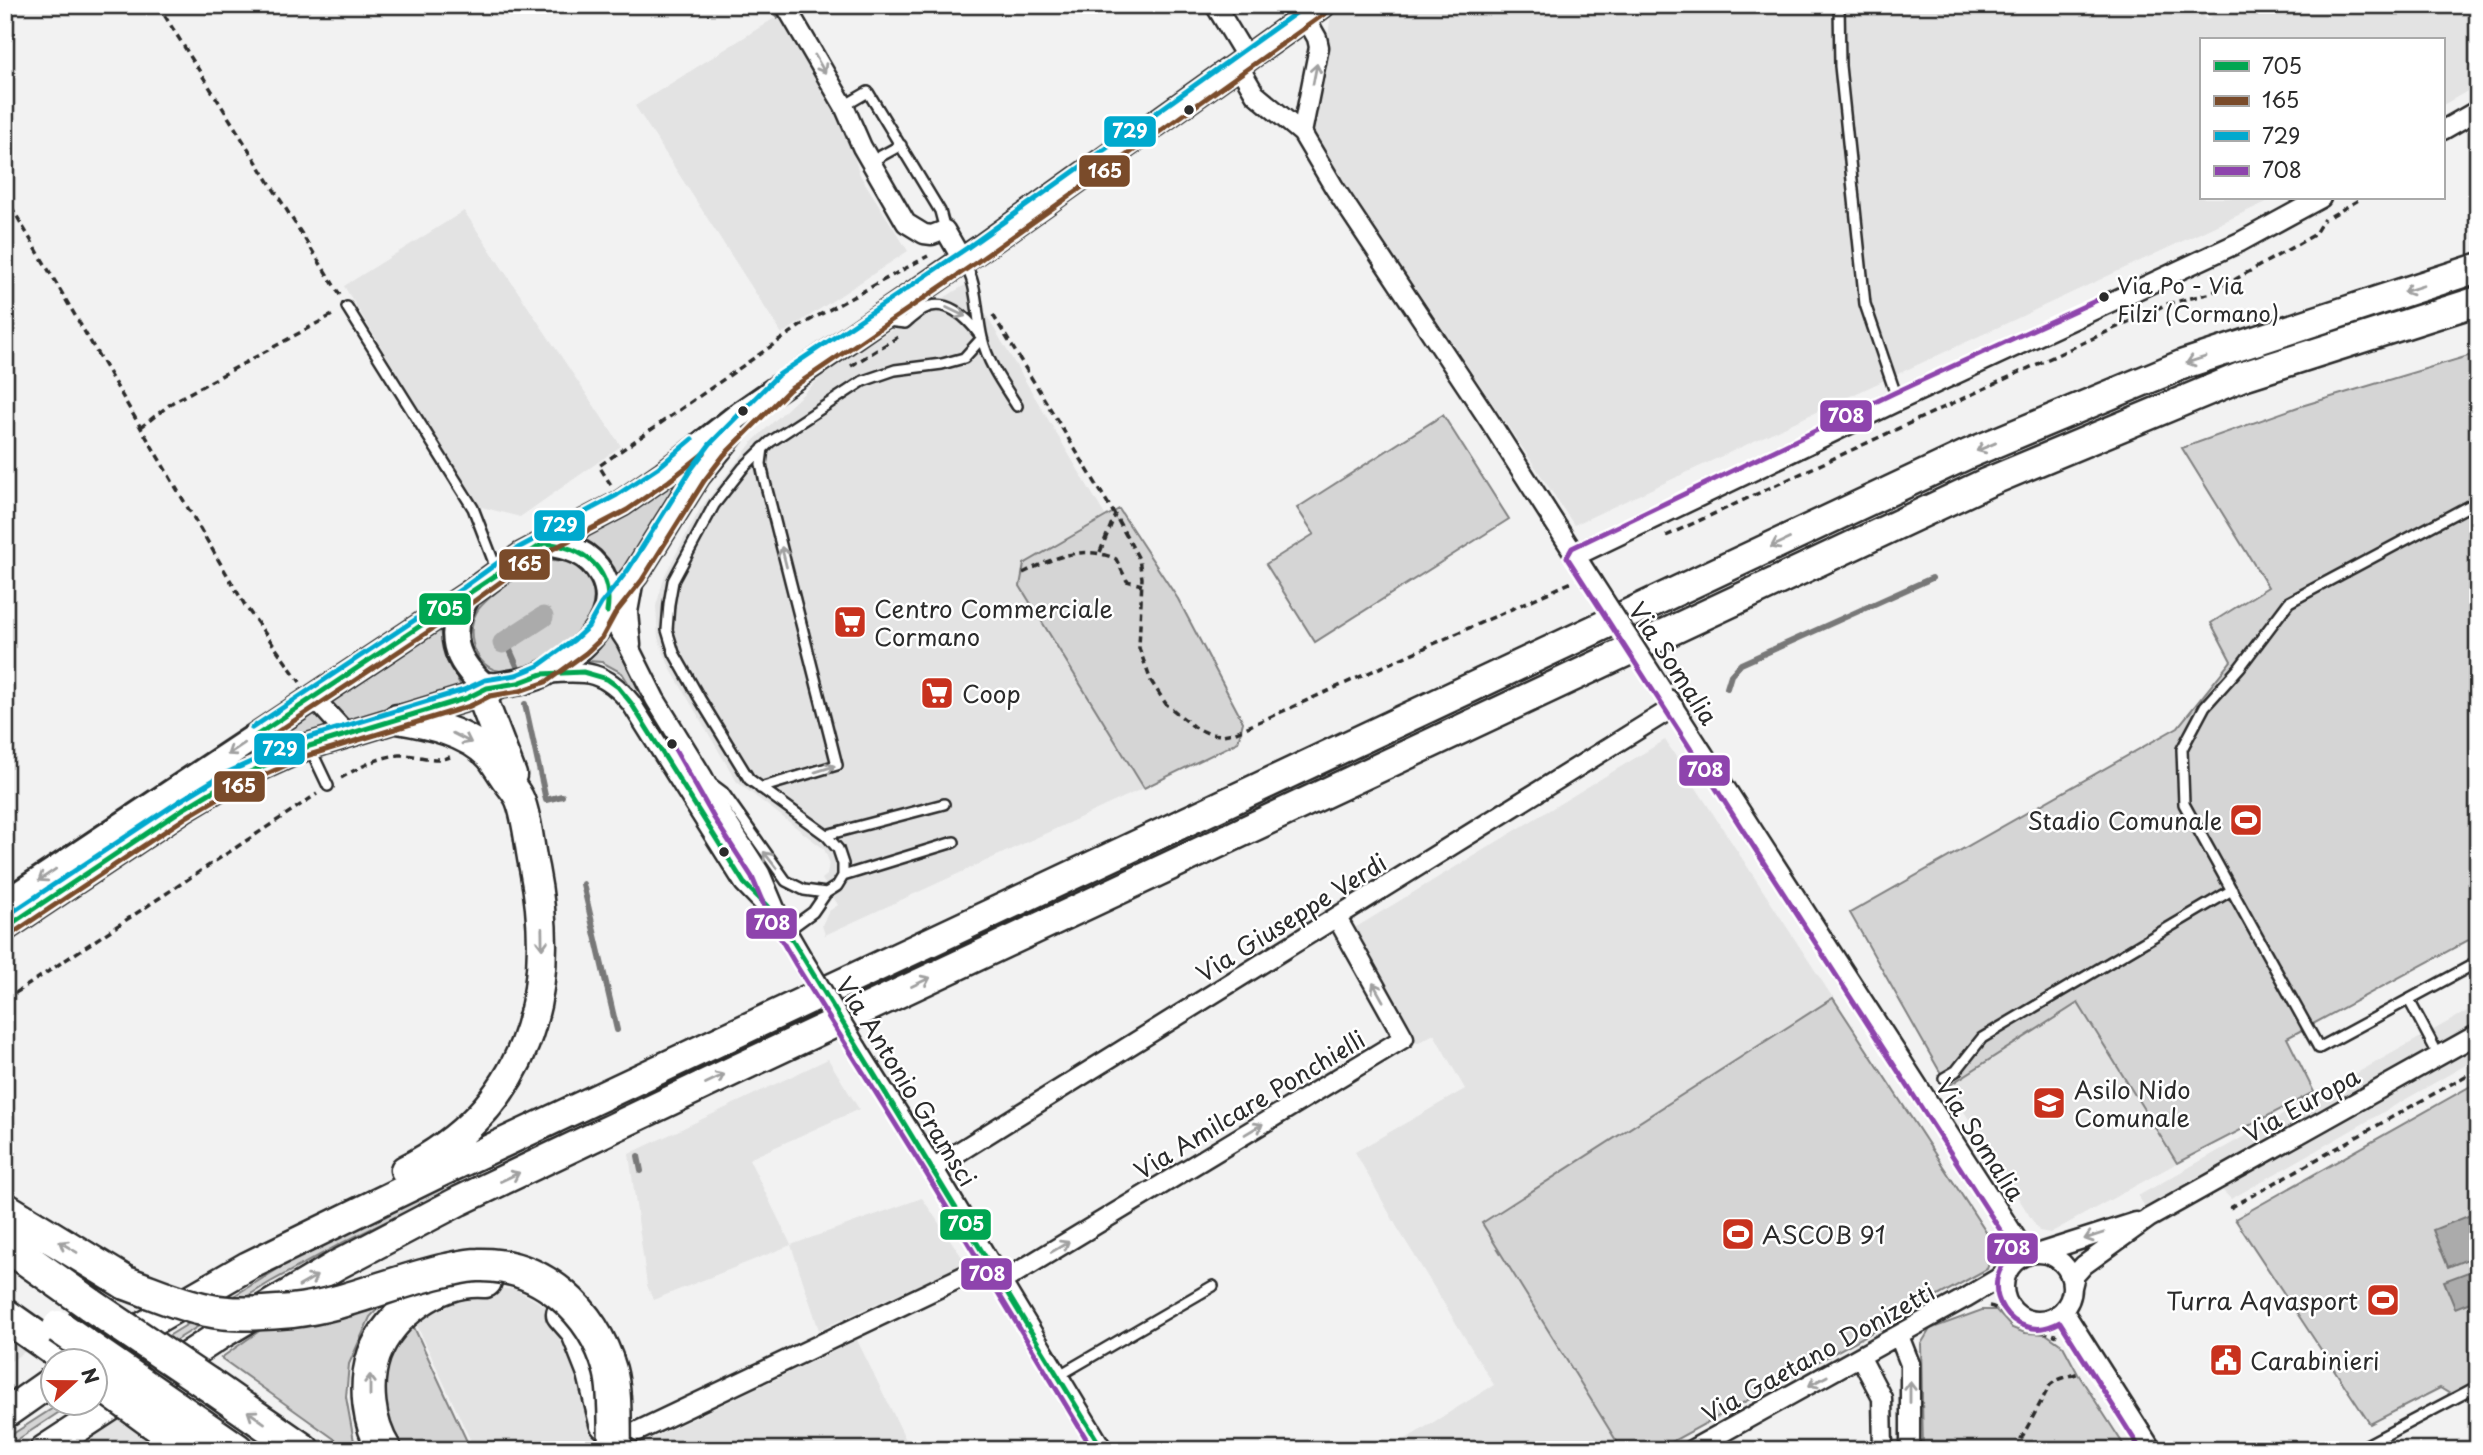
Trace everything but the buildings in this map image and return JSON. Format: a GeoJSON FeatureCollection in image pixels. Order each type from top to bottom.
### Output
{"type":"FeatureCollection","features":[{"type":"Feature","properties":{"kind":"highway"},"geometry":{"type":"LineString","coordinates":[[108,1346],[200,1292],[283,1249],[819,993],[1568,644],[1968,454],[2184,364],[2478,268]]}},
{"type":"Feature","properties":{"kind":"highway"},"geometry":{"type":"LineString","coordinates":[[44,1450],[220,1335],[326,1271],[459,1201],[739,1068],[1986,483],[2243,376],[2478,301]]}},
{"type":"Feature","properties":{"kind":"highway"},"geometry":{"type":"LineString","coordinates":[[283,1249],[342,1206],[453,1142],[490,1105],[512,1071],[528,1034],[540,992],[541,906],[520,799],[501,742],[485,709],[484,700],[489,688]]}},
{"type":"Feature","properties":{"kind":"highway"},"geometry":{"type":"LineString","coordinates":[[397,719],[432,725],[464,738],[489,755],[520,799]]}},
{"type":"Feature","properties":{"kind":"highway"},"geometry":{"type":"LineString","coordinates":[[5,1209],[126,1283],[206,1310],[229,1313],[293,1311],[324,1306],[445,1270],[479,1265],[510,1269],[542,1281],[568,1299],[591,1324],[611,1373],[622,1444]]}},
{"type":"Feature","properties":{"kind":"highway"},"geometry":{"type":"LineString","coordinates":[[5,1244],[303,1450]]}},
{"type":"Feature","properties":{"kind":"highway"},"geometry":{"type":"LineString","coordinates":[[385,1450],[376,1437],[370,1408],[369,1377],[375,1354],[388,1333],[424,1296],[447,1285],[478,1280],[505,1282],[534,1292],[559,1310],[578,1330],[622,1444]]}},
{"type":"Feature","properties":{"kind":"highway"},"geometry":{"type":"LineString","coordinates":[[5,1292],[50,1334],[164,1415],[192,1450]]}},
{"type":"Feature","properties":{"kind":"highway"},"geometry":{"type":"LineString","coordinates":[[5,1315],[50,1334],[59,1346]]}},
{"type":"Feature","properties":{"kind":"highway"},"geometry":{"type":"LineString","coordinates":[[108,1386],[237,1450]]}},
{"type":"Feature","properties":{"kind":"highway"},"geometry":{"type":"LineString","coordinates":[[5,1414],[38,1391]]}},
{"type":"Feature","properties":{"kind":"main road"},"geometry":{"type":"LineString","coordinates":[[8,919],[313,697],[544,543],[622,503],[664,474],[783,383],[963,261],[1314,11]]}},
{"type":"Feature","properties":{"kind":"main road"},"geometry":{"type":"LineString","coordinates":[[8,919],[183,809],[266,763],[346,734],[467,698],[489,688],[518,683],[542,674],[580,647],[595,632],[717,449],[783,383]]}},
{"type":"Feature","properties":{"kind":"main road"},"geometry":{"type":"LineString","coordinates":[[544,543],[563,545],[588,558],[605,581],[608,611]]}},
{"type":"Feature","properties":{"kind":"main road"},"geometry":{"type":"LineString","coordinates":[[468,595],[458,612],[455,628],[457,645],[463,664],[489,688]]}},
{"type":"Feature","properties":{"kind":"street"},"geometry":{"type":"LineString","coordinates":[[785,5],[844,106],[870,162],[906,223],[914,230],[939,233],[963,261]]}},
{"type":"Feature","properties":{"kind":"street","name":"Via Somalia"},"geometry":{"type":"LineString","coordinates":[[1215,5],[1243,61],[1255,94],[1302,133],[1334,187],[1674,707],[2026,1257]]}},
{"type":"Feature","properties":{"kind":"street"},"geometry":{"type":"LineString","coordinates":[[1302,133],[1319,47],[1314,11]]}},
{"type":"Feature","properties":{"kind":"street"},"geometry":{"type":"LineString","coordinates":[[2444,129],[2478,110]]}},
{"type":"Feature","properties":{"kind":"street"},"geometry":{"type":"LineString","coordinates":[[1576,556],[1898,401],[2240,242],[2317,200]]}},
{"type":"Feature","properties":{"kind":"street","name":"Via Antonio Gramsci"},"geometry":{"type":"LineString","coordinates":[[634,659],[628,612],[629,595],[635,575]]}},
{"type":"Feature","properties":{"kind":"street","name":"Via Antonio Gramsci"},"geometry":{"type":"LineString","coordinates":[[608,611],[655,699],[760,873],[783,924],[804,961],[1103,1450]]}},
{"type":"Feature","properties":{"kind":"street","name":"Via Antonio Gramsci"},"geometry":{"type":"LineString","coordinates":[[542,674],[594,674],[618,687],[631,703],[744,883],[783,924]]}},
{"type":"Feature","properties":{"kind":"street"},"geometry":{"type":"LineString","coordinates":[[313,697],[346,734]]}},
{"type":"Feature","properties":{"kind":"street","name":"Via Giuseppe Verdi"},"geometry":{"type":"LineString","coordinates":[[933,1168],[1674,707]]}},
{"type":"Feature","properties":{"kind":"street","name":"Via Amilcare Ponchielli"},"geometry":{"type":"LineString","coordinates":[[1001,1282],[1404,1038],[1336,918]]}},
{"type":"Feature","properties":{"kind":"street","name":"Via Europa"},"geometry":{"type":"LineString","coordinates":[[2072,1287],[2075,1275],[2084,1265],[2149,1218],[2478,1034]]}},
{"type":"Feature","properties":{"kind":"street","name":"Via Europa"},"geometry":{"type":"LineString","coordinates":[[2026,1257],[2149,1218]]}},
{"type":"Feature","properties":{"kind":"street"},"geometry":{"type":"LineString","coordinates":[[2052,1256],[2062,1262],[2068,1272],[2072,1287],[2068,1302],[2063,1310],[2050,1318],[2039,1320],[2024,1317],[2014,1309],[2006,1296],[2007,1274],[2026,1257],[2052,1256]]}},
{"type":"Feature","properties":{"kind":"street","name":"Via Gaetano Donizetti"},"geometry":{"type":"LineString","coordinates":[[1691,1450],[1967,1297],[2026,1257]]}},
{"type":"Feature","properties":{"kind":"street"},"geometry":{"type":"LineString","coordinates":[[622,1444],[991,1263]]}},
{"type":"Feature","properties":{"kind":"street","name":"Via Gaetano Donizetti"},"geometry":{"type":"LineString","coordinates":[[1967,1297],[1991,1296],[2014,1309]]}},
{"type":"Feature","properties":{"kind":"street"},"geometry":{"type":"LineString","coordinates":[[2063,1310],[2152,1450]]}},
{"type":"Feature","properties":{"kind":"street"},"geometry":{"type":"LineString","coordinates":[[1899,1336],[1910,1364],[1910,1450]]}},
{"type":"Feature","properties":{"kind":"street"},"geometry":{"type":"LineString","coordinates":[[1861,1358],[1882,1398],[1883,1450]]}},
{"type":"Feature","properties":{"kind":"lane"},"geometry":{"type":"LineString","coordinates":[[1839,5],[1840,66],[1865,304],[1898,401]]}},
{"type":"Feature","properties":{"kind":"lane"},"geometry":{"type":"LineString","coordinates":[[844,106],[868,92],[940,211],[939,233]]}},
{"type":"Feature","properties":{"kind":"lane"},"geometry":{"type":"LineString","coordinates":[[870,162],[901,145]]}},
{"type":"Feature","properties":{"kind":"lane"},"geometry":{"type":"LineString","coordinates":[[963,261],[971,273],[988,361],[1017,406]]}},
{"type":"Feature","properties":{"kind":"lane"},"geometry":{"type":"LineString","coordinates":[[876,320],[905,323],[925,308],[941,305],[968,318],[982,338]]}},
{"type":"Feature","properties":{"kind":"lane"},"geometry":{"type":"LineString","coordinates":[[347,307],[473,508],[493,560],[494,576]]}},
{"type":"Feature","properties":{"kind":"lane"},"geometry":{"type":"LineString","coordinates":[[783,924],[813,912],[826,893],[837,886],[843,876],[843,864],[838,849],[826,835],[748,779],[674,653],[667,630],[668,604],[673,581],[714,505],[743,468],[763,448],[863,381],[895,370],[942,364],[964,358],[982,338]]}},
{"type":"Feature","properties":{"kind":"lane"},"geometry":{"type":"LineString","coordinates":[[760,788],[837,765],[764,478],[761,464],[763,448]]}},
{"type":"Feature","properties":{"kind":"lane"},"geometry":{"type":"LineString","coordinates":[[2478,501],[2289,602],[2240,667],[2205,706],[2182,749],[2184,804],[2319,1048],[2478,962]]}},
{"type":"Feature","properties":{"kind":"lane"},"geometry":{"type":"LineString","coordinates":[[309,746],[328,786]]}},
{"type":"Feature","properties":{"kind":"lane"},"geometry":{"type":"LineString","coordinates":[[703,777],[723,792],[786,881],[804,890],[826,893]]}},
{"type":"Feature","properties":{"kind":"lane"},"geometry":{"type":"LineString","coordinates":[[826,835],[944,804]]}},
{"type":"Feature","properties":{"kind":"lane"},"geometry":{"type":"LineString","coordinates":[[843,876],[954,842]]}},
{"type":"Feature","properties":{"kind":"lane"},"geometry":{"type":"LineString","coordinates":[[1944,1078],[1956,1071],[1982,1038],[2232,890]]}},
{"type":"Feature","properties":{"kind":"lane"},"geometry":{"type":"LineString","coordinates":[[2409,1000],[2439,1056]]}},
{"type":"Feature","properties":{"kind":"lane"},"geometry":{"type":"LineString","coordinates":[[1058,1376],[1213,1286]]}},
{"type":"Feature","properties":{"kind":"lane"},"geometry":{"type":"LineString","coordinates":[[2357,1450],[2478,1386]]}},
{"type":"Feature","properties":{"kind":"path"},"geometry":{"type":"LineString","coordinates":[[140,428],[173,402],[347,307],[158,5]]}},
{"type":"Feature","properties":{"kind":"path"},"geometry":{"type":"LineString","coordinates":[[5,196],[246,607],[272,646],[313,697]]}},
{"type":"Feature","properties":{"kind":"path"},"geometry":{"type":"LineString","coordinates":[[1660,538],[2167,304],[2211,293],[2315,235],[2322,220],[2357,200]]}},
{"type":"Feature","properties":{"kind":"path"},"geometry":{"type":"LineString","coordinates":[[622,503],[599,466],[803,324],[934,252],[939,233]]}},
{"type":"Feature","properties":{"kind":"path"},"geometry":{"type":"LineString","coordinates":[[988,306],[1139,559],[1142,585],[1139,648],[1150,681],[1166,704],[1194,727],[1222,736],[1234,733],[1567,584]]}},
{"type":"Feature","properties":{"kind":"path"},"geometry":{"type":"LineString","coordinates":[[1100,553],[1115,515]]}},
{"type":"Feature","properties":{"kind":"path"},"geometry":{"type":"LineString","coordinates":[[1023,573],[1050,559],[1070,554],[1100,553],[1116,559],[1127,581],[1142,585]]}},
{"type":"Feature","properties":{"kind":"path"},"geometry":{"type":"LineString","coordinates":[[5,1000],[328,786],[383,758],[414,756],[442,760],[454,753]]}},
{"type":"Feature","properties":{"kind":"path"},"geometry":{"type":"LineString","coordinates":[[2230,1208],[2478,1069]]}},
{"type":"Feature","properties":{"kind":"path"},"geometry":{"type":"LineString","coordinates":[[1967,1297],[1973,1309],[1996,1307],[2021,1328],[2042,1330],[2058,1336]]}},
{"type":"Feature","properties":{"kind":"path"},"geometry":{"type":"LineString","coordinates":[[2015,1450],[2050,1385],[2058,1378],[2081,1373],[2076,1364]]}},
{"type":"Feature","properties":{"kind":"shaded area"},"geometry":{"type":"Polygon","coordinates":[[[1339,5],[2197,5],[2206,20],[2228,5],[2478,5],[2478,85],[2444,104],[2444,38],[2200,38],[2200,200],[2271,200],[1574,525],[1311,132],[1325,65],[1331,11],[1339,5]]]}},
{"type":"Feature","properties":{"kind":"shaded area"},"geometry":{"type":"Polygon","coordinates":[[[781,14],[841,117],[860,175],[908,251],[782,334],[635,106],[781,14]]]}},
{"type":"Feature","properties":{"kind":"shaded area"},"geometry":{"type":"Polygon","coordinates":[[[464,211],[621,446],[520,517],[478,506],[344,286],[464,211]]]}},
{"type":"Feature","properties":{"kind":"shaded area","name":"Centro Commerciale Cormano"},"geometry":{"type":"Polygon","coordinates":[[[978,277],[982,308],[1106,517],[1024,564],[1021,587],[1144,788],[825,935],[822,925],[829,911],[838,905],[822,879],[827,875],[829,861],[824,849],[737,782],[670,668],[658,638],[656,606],[665,575],[700,509],[754,440],[834,365],[978,277]]]}},
{"type":"Feature","properties":{"kind":"shaded area","name":"Stadio Comunale"},"geometry":{"type":"Polygon","coordinates":[[[2478,353],[2478,935],[2287,1038],[2314,1092],[2177,1163],[2078,1003],[1948,1086],[1850,913],[2178,727],[2231,661],[2211,623],[2268,587],[2182,448],[2298,407],[2478,353]]]}},
{"type":"Feature","properties":{"kind":"shaded area"},"geometry":{"type":"Polygon","coordinates":[[[1443,415],[1509,519],[1315,642],[1266,564],[1314,534],[1297,508],[1443,415]]]}},
{"type":"Feature","properties":{"kind":"shaded area"},"geometry":{"type":"Polygon","coordinates":[[[669,482],[676,485],[675,494],[619,583],[603,556],[580,535],[669,482]]]}},
{"type":"Feature","properties":{"kind":"shaded area"},"geometry":{"type":"Polygon","coordinates":[[[1119,509],[1178,599],[1243,722],[1238,742],[1144,788],[1020,586],[1024,564],[1119,509]]]}},
{"type":"Feature","properties":{"kind":"shaded area"},"geometry":{"type":"Polygon","coordinates":[[[554,560],[574,564],[589,579],[596,598],[591,616],[571,638],[530,665],[507,671],[488,666],[476,652],[473,642],[473,622],[479,608],[520,574],[535,565],[554,560]]]}},
{"type":"Feature","properties":{"kind":"shaded area"},"geometry":{"type":"Polygon","coordinates":[[[440,625],[446,657],[461,686],[278,745],[273,736],[440,625]]]}},
{"type":"Feature","properties":{"kind":"shaded area"},"geometry":{"type":"Polygon","coordinates":[[[610,636],[614,638],[639,691],[673,744],[669,747],[622,673],[602,662],[587,661],[587,655],[610,636]]]}},
{"type":"Feature","properties":{"kind":"shaded area"},"geometry":{"type":"Polygon","coordinates":[[[1665,740],[1833,998],[1482,1223],[1622,1450],[1388,1450],[1494,1385],[1397,1227],[1355,1152],[1465,1089],[1434,1034],[1417,1043],[1353,929],[1665,740]]]}},
{"type":"Feature","properties":{"kind":"shaded area","name":"ASCOB 91"},"geometry":{"type":"Polygon","coordinates":[[[1833,998],[1995,1246],[1987,1269],[1657,1450],[1622,1450],[1482,1223],[1833,998]]]}},
{"type":"Feature","properties":{"kind":"shaded area","name":"Asilo Nido Comunale"},"geometry":{"type":"Polygon","coordinates":[[[2079,1003],[2177,1163],[2050,1233],[2039,1231],[1948,1086],[2079,1003]]]}},
{"type":"Feature","properties":{"kind":"shaded area"},"geometry":{"type":"Polygon","coordinates":[[[2478,1005],[2478,1058],[2231,1199],[2222,1190],[2158,1227],[2138,1196],[2478,1005]]]}},
{"type":"Feature","properties":{"kind":"shaded area"},"geometry":{"type":"Polygon","coordinates":[[[828,1059],[859,1109],[749,1159],[791,1245],[653,1300],[647,1285],[629,1154],[828,1059]]]}},
{"type":"Feature","properties":{"kind":"shaded area","name":"Turra Aqvasport"},"geometry":{"type":"Polygon","coordinates":[[[2478,1082],[2478,1381],[2452,1395],[2440,1388],[2370,1424],[2235,1219],[2478,1082]]]}},
{"type":"Feature","properties":{"kind":"shaded area"},"geometry":{"type":"Polygon","coordinates":[[[558,1128],[562,1136],[344,1242],[272,1281],[108,1382],[108,1373],[299,1256],[558,1128]]]}},
{"type":"Feature","properties":{"kind":"shaded area"},"geometry":{"type":"Polygon","coordinates":[[[922,1198],[966,1263],[819,1330],[791,1245],[922,1198]]]}},
{"type":"Feature","properties":{"kind":"shaded area"},"geometry":{"type":"Polygon","coordinates":[[[2478,1212],[2478,1255],[2448,1267],[2433,1230],[2478,1212]]]}},
{"type":"Feature","properties":{"kind":"shaded area"},"geometry":{"type":"Polygon","coordinates":[[[2471,1271],[2478,1289],[2478,1299],[2455,1308],[2444,1281],[2471,1271]]]}},
{"type":"Feature","properties":{"kind":"shaded area"},"geometry":{"type":"Polygon","coordinates":[[[474,1288],[515,1289],[554,1311],[590,1377],[599,1450],[475,1450],[414,1319],[474,1288]]]}},
{"type":"Feature","properties":{"kind":"shaded area"},"geometry":{"type":"Polygon","coordinates":[[[389,1297],[370,1317],[349,1364],[346,1397],[355,1447],[347,1448],[221,1358],[272,1322],[389,1297]]]}},
{"type":"Feature","properties":{"kind":"shaded area"},"geometry":{"type":"Polygon","coordinates":[[[406,1310],[471,1450],[383,1450],[370,1373],[406,1310]]]}},
{"type":"Feature","properties":{"kind":"shaded area"},"geometry":{"type":"Polygon","coordinates":[[[1982,1310],[1996,1310],[2012,1328],[2025,1333],[2046,1334],[2063,1346],[2127,1450],[1923,1450],[1921,1344],[1930,1329],[1982,1310]]]}},
{"type":"Feature","properties":{"kind":"shaded area"},"geometry":{"type":"Polygon","coordinates":[[[5,1333],[29,1349],[5,1365],[5,1333]]]}},
{"type":"Feature","properties":{"kind":"shaded area"},"geometry":{"type":"Polygon","coordinates":[[[857,1340],[911,1450],[634,1450],[634,1447],[857,1340]]]}},
{"type":"Feature","properties":{"kind":"shaded area"},"geometry":{"type":"Polygon","coordinates":[[[125,1415],[177,1450],[73,1450],[125,1415]]]}},
{"type":"Feature","properties":{"kind":"shaded area"},"geometry":{"type":"Polygon","coordinates":[[[41,1416],[53,1416],[5,1448],[5,1439],[41,1416]]]}},
{"type":"Feature","properties":{"kind":"waterway"},"geometry":{"type":"LineString","coordinates":[[772,5],[778,16]]}},
{"type":"Feature","properties":{"kind":"waterway"},"geometry":{"type":"LineString","coordinates":[[1727,688],[1731,675],[1741,664],[1932,578]]}},
{"type":"Feature","properties":{"kind":"waterway"},"geometry":{"type":"LineString","coordinates":[[503,643],[543,617]]}},
{"type":"Feature","properties":{"kind":"waterway"},"geometry":{"type":"LineString","coordinates":[[506,641],[517,666]]}},
{"type":"Feature","properties":{"kind":"waterway"},"geometry":{"type":"LineString","coordinates":[[525,704],[546,800],[562,796]]}},
{"type":"Feature","properties":{"kind":"waterway"},"geometry":{"type":"LineString","coordinates":[[583,884],[617,1030]]}},
{"type":"Feature","properties":{"kind":"waterway"},"geometry":{"type":"LineString","coordinates":[[638,1156],[641,1171]]}},
{"type":"Feature","properties":{"kind":"transit line","name":"729"},"geometry":{"type":"LineString","coordinates":[[5,917],[224,774],[300,740],[464,690],[485,680],[516,675],[538,666],[588,627],[710,444],[777,376],[967,248],[1307,5]]}},
{"type":"Feature","properties":{"kind":"transit line","name":"165"},"geometry":{"type":"LineString","coordinates":[[10,935],[188,816],[232,790],[306,756],[470,706],[490,696],[520,691],[546,682],[602,638],[615,614],[642,580],[704,481],[724,455],[789,390],[977,262],[1327,12]]}},
{"type":"Feature","properties":{"kind":"transit line","name":"708"},"geometry":{"type":"LineString","coordinates":[[2104,297],[1894,393],[1572,548],[1567,557],[2015,1253],[2002,1266],[1997,1280],[2003,1309],[2014,1320],[2027,1327],[2043,1328],[2060,1322],[2141,1450]]}},
{"type":"Feature","properties":{"kind":"transit line","name":"729"},"geometry":{"type":"LineString","coordinates":[[252,728],[463,588],[518,548],[617,495],[659,467],[692,439]]}},
{"type":"Feature","properties":{"kind":"transit line","name":"165"},"geometry":{"type":"LineString","coordinates":[[262,742],[473,602],[528,562],[627,510],[704,453]]}},
{"type":"Feature","properties":{"kind":"transit line","name":"705"},"geometry":{"type":"LineString","coordinates":[[257,735],[544,543],[571,549],[593,562],[606,583],[607,612]]}},
{"type":"Feature","properties":{"kind":"transit line","name":"705"},"geometry":{"type":"LineString","coordinates":[[5,928],[183,809],[228,782],[303,748],[467,698],[487,688],[518,683],[542,674],[583,672],[607,679],[618,687],[631,703],[744,883],[779,918],[1103,1450]]}},
{"type":"Feature","properties":{"kind":"transit line","name":"708"},"geometry":{"type":"LineString","coordinates":[[672,744],[714,818],[752,877],[771,922],[796,965],[926,1173],[1093,1450]]}},
{"type":"Feature","properties":{"kind":"place","name":"Via Po - Via Filzi (Cormano)"},"geometry":{"type":"Point","coordinates":[2104,297]}},
{"type":"Feature","properties":{"kind":"place","name":"Centro Commerciale Cormano"},"geometry":{"type":"Point","coordinates":[850,622]}},
{"type":"Feature","properties":{"kind":"place","name":"Coop"},"geometry":{"type":"Point","coordinates":[937,693]}},
{"type":"Feature","properties":{"kind":"place","name":"Stadio Comunale"},"geometry":{"type":"Point","coordinates":[2246,820]}},
{"type":"Feature","properties":{"kind":"place","name":"Asilo Nido Comunale"},"geometry":{"type":"Point","coordinates":[2049,1103]}},
{"type":"Feature","properties":{"kind":"place","name":"ASCOB 91"},"geometry":{"type":"Point","coordinates":[1738,1234]}},
{"type":"Feature","properties":{"kind":"place","name":"Turra Aqvasport"},"geometry":{"type":"Point","coordinates":[2383,1300]}},
{"type":"Feature","properties":{"kind":"place","name":"Carabinieri"},"geometry":{"type":"Point","coordinates":[2226,1360]}}]}
